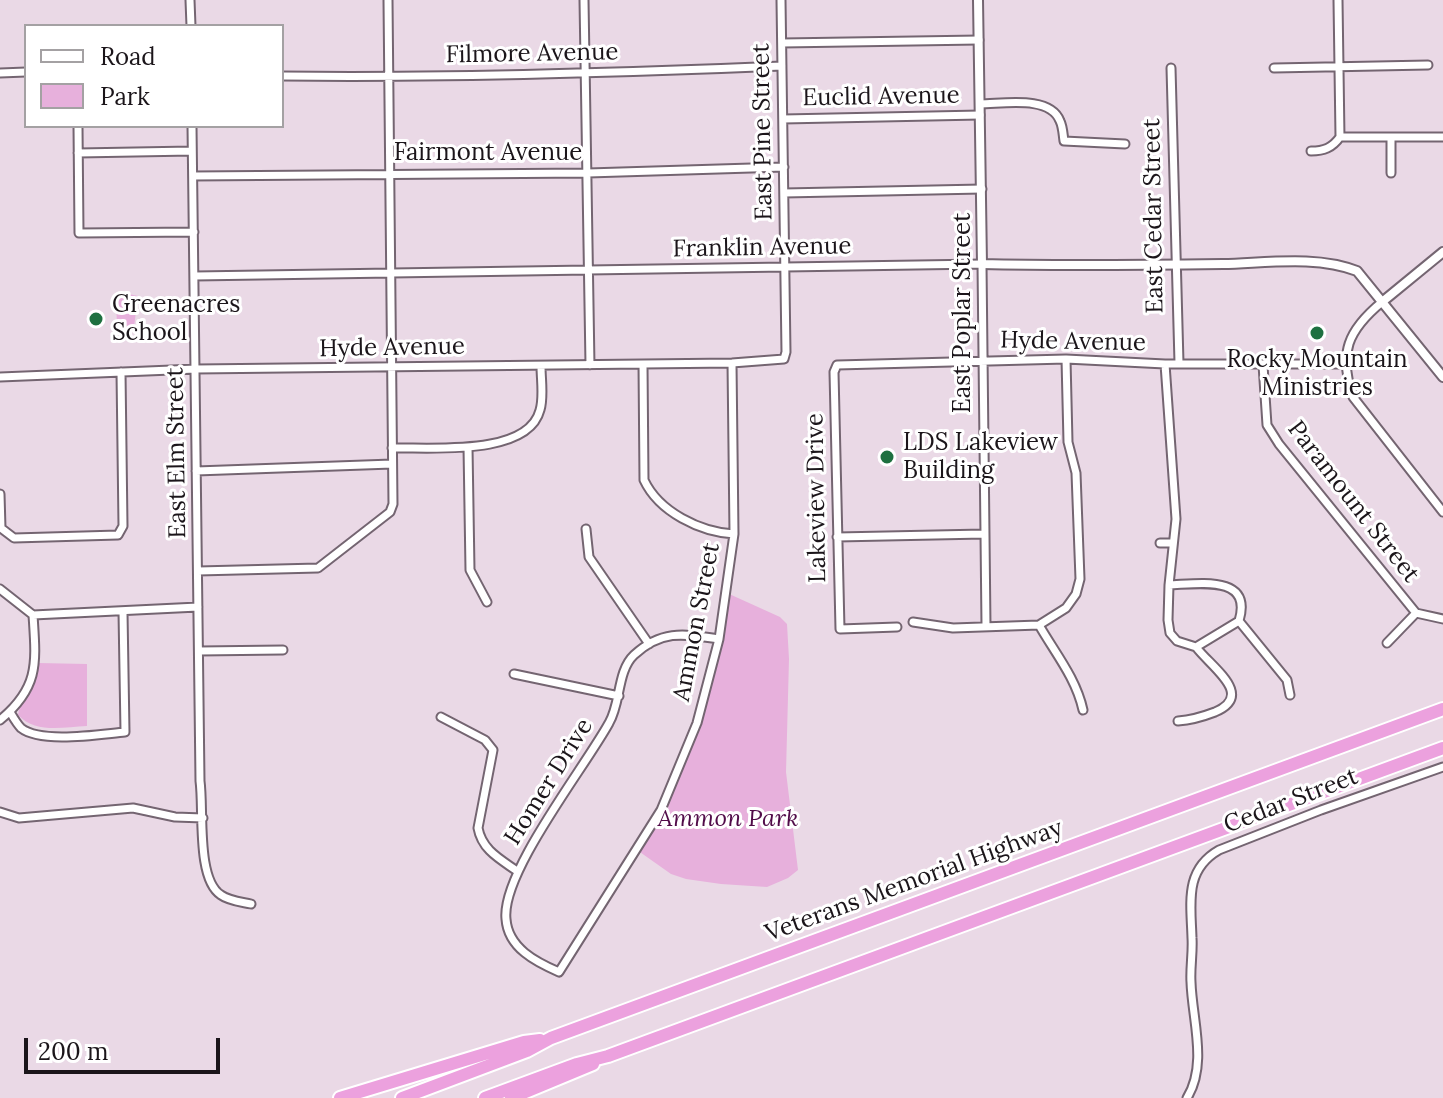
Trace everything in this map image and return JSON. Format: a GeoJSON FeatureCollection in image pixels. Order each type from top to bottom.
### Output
{"type":"FeatureCollection","features":[{"type":"Feature","properties":{"kind":"highway","name":"Veterans Memorial Highway"},"geometry":{"type":"LineString","coordinates":[[402,1098],[527,1051],[551,1038],[1443,709]]}},
{"type":"Feature","properties":{"kind":"highway"},"geometry":{"type":"LineString","coordinates":[[485,1098],[577,1064],[608,1056],[1443,748]]}},
{"type":"Feature","properties":{"kind":"highway"},"geometry":{"type":"LineString","coordinates":[[340,1098],[524,1042],[551,1038]]}},
{"type":"Feature","properties":{"kind":"highway"},"geometry":{"type":"LineString","coordinates":[[511,1098],[579,1072],[608,1056]]}},
{"type":"Feature","properties":{"kind":"street"},"geometry":{"type":"LineString","coordinates":[[190,0],[191,24]]}},
{"type":"Feature","properties":{"kind":"street"},"geometry":{"type":"LineString","coordinates":[[198,571],[318,568],[390,512],[393,504],[388,0]]}},
{"type":"Feature","properties":{"kind":"street"},"geometry":{"type":"LineString","coordinates":[[584,0],[590,365]]}},
{"type":"Feature","properties":{"kind":"street","name":"East Pine Street"},"geometry":{"type":"LineString","coordinates":[[781,0],[784,359]]}},
{"type":"Feature","properties":{"kind":"street","name":"East Poplar Street"},"geometry":{"type":"LineString","coordinates":[[978,0],[986,626]]}},
{"type":"Feature","properties":{"kind":"street"},"geometry":{"type":"LineString","coordinates":[[1311,151],[1334,146],[1340,137],[1338,0]]}},
{"type":"Feature","properties":{"kind":"street"},"geometry":{"type":"LineString","coordinates":[[782,43],[979,40]]}},
{"type":"Feature","properties":{"kind":"street"},"geometry":{"type":"LineString","coordinates":[[1274,68],[1428,65]]}},
{"type":"Feature","properties":{"kind":"street","name":"Filmore Avenue"},"geometry":{"type":"LineString","coordinates":[[284,76],[586,74],[782,66]]}},
{"type":"Feature","properties":{"kind":"street","name":"East Cedar Street"},"geometry":{"type":"LineString","coordinates":[[1171,68],[1179,363]]}},
{"type":"Feature","properties":{"kind":"street"},"geometry":{"type":"LineString","coordinates":[[0,73],[24,72]]}},
{"type":"Feature","properties":{"kind":"street"},"geometry":{"type":"LineString","coordinates":[[980,104],[1035,104],[1051,110],[1060,120],[1064,141],[1125,144]]}},
{"type":"Feature","properties":{"kind":"street","name":"Euclid Avenue"},"geometry":{"type":"LineString","coordinates":[[783,119],[980,115]]}},
{"type":"Feature","properties":{"kind":"street"},"geometry":{"type":"LineString","coordinates":[[78,128],[79,233],[194,232]]}},
{"type":"Feature","properties":{"kind":"street","name":"East Elm Street"},"geometry":{"type":"LineString","coordinates":[[192,128],[200,781],[204,853],[210,883],[222,896],[251,904]]}},
{"type":"Feature","properties":{"kind":"street"},"geometry":{"type":"LineString","coordinates":[[1340,137],[1443,137]]}},
{"type":"Feature","properties":{"kind":"street"},"geometry":{"type":"LineString","coordinates":[[1391,138],[1391,173]]}},
{"type":"Feature","properties":{"kind":"street"},"geometry":{"type":"LineString","coordinates":[[78,153],[192,151]]}},
{"type":"Feature","properties":{"kind":"street","name":"Fairmont Avenue"},"geometry":{"type":"LineString","coordinates":[[193,176],[588,173],[784,167]]}},
{"type":"Feature","properties":{"kind":"street"},"geometry":{"type":"LineString","coordinates":[[784,193],[982,189]]}},
{"type":"Feature","properties":{"kind":"street"},"geometry":{"type":"LineString","coordinates":[[1443,252],[1362,318],[1350,339],[1347,364],[1347,380],[1353,397],[1443,512]]}},
{"type":"Feature","properties":{"kind":"street","name":"Franklin Avenue"},"geometry":{"type":"LineString","coordinates":[[195,276],[982,264],[1083,267],[1174,263],[1330,264],[1357,271],[1382,302]]}},
{"type":"Feature","properties":{"kind":"street"},"geometry":{"type":"LineString","coordinates":[[1382,302],[1443,377]]}},
{"type":"Feature","properties":{"kind":"street","name":"Hyde Avenue"},"geometry":{"type":"LineString","coordinates":[[0,377],[196,369],[732,363],[784,359]]}},
{"type":"Feature","properties":{"kind":"street"},"geometry":{"type":"LineString","coordinates":[[913,622],[953,628],[1039,625],[1066,608],[1076,594],[1080,579],[1076,473],[1068,442],[1066,359]]}},
{"type":"Feature","properties":{"kind":"street","name":"Hyde Avenue"},"geometry":{"type":"LineString","coordinates":[[837,365],[1066,359],[1165,364],[1347,364]]}},
{"type":"Feature","properties":{"kind":"street","name":"Ammon Street"},"geometry":{"type":"LineString","coordinates":[[572,952],[661,810],[697,723],[719,639],[734,534],[732,363]]}},
{"type":"Feature","properties":{"kind":"street"},"geometry":{"type":"LineString","coordinates":[[643,364],[644,480],[649,491],[661,505],[690,522],[720,534],[734,534]]}},
{"type":"Feature","properties":{"kind":"street"},"geometry":{"type":"LineString","coordinates":[[1165,364],[1176,519],[1169,585],[1170,633],[1177,641],[1196,647],[1233,692],[1227,706],[1193,720],[1178,721]]}},
{"type":"Feature","properties":{"kind":"street","name":"Lakeview Drive"},"geometry":{"type":"LineString","coordinates":[[837,365],[834,372],[840,629],[897,627]]}},
{"type":"Feature","properties":{"kind":"street","name":"Paramount Street"},"geometry":{"type":"LineString","coordinates":[[1263,365],[1267,425],[1416,613]]}},
{"type":"Feature","properties":{"kind":"street"},"geometry":{"type":"LineString","coordinates":[[392,448],[468,447],[502,443],[530,426],[541,408],[541,366]]}},
{"type":"Feature","properties":{"kind":"street"},"geometry":{"type":"LineString","coordinates":[[0,494],[1,528],[14,538],[118,535],[123,526],[121,372]]}},
{"type":"Feature","properties":{"kind":"street"},"geometry":{"type":"LineString","coordinates":[[468,447],[470,570],[487,602]]}},
{"type":"Feature","properties":{"kind":"street"},"geometry":{"type":"LineString","coordinates":[[196,471],[392,464]]}},
{"type":"Feature","properties":{"kind":"street"},"geometry":{"type":"LineString","coordinates":[[586,529],[589,557],[649,644],[671,633],[719,639]]}},
{"type":"Feature","properties":{"kind":"street"},"geometry":{"type":"LineString","coordinates":[[837,537],[984,534]]}},
{"type":"Feature","properties":{"kind":"street"},"geometry":{"type":"LineString","coordinates":[[1160,543],[1173,543]]}},
{"type":"Feature","properties":{"kind":"street"},"geometry":{"type":"LineString","coordinates":[[1169,585],[1215,584],[1232,588],[1241,597],[1239,621],[1196,647]]}},
{"type":"Feature","properties":{"kind":"street"},"geometry":{"type":"LineString","coordinates":[[0,589],[33,615],[198,607]]}},
{"type":"Feature","properties":{"kind":"street"},"geometry":{"type":"LineString","coordinates":[[10,712],[22,728],[35,734],[58,736],[125,732],[123,612]]}},
{"type":"Feature","properties":{"kind":"street"},"geometry":{"type":"LineString","coordinates":[[1387,643],[1416,613],[1443,619]]}},
{"type":"Feature","properties":{"kind":"street"},"geometry":{"type":"LineString","coordinates":[[0,720],[29,687],[35,673],[33,615]]}},
{"type":"Feature","properties":{"kind":"street"},"geometry":{"type":"LineString","coordinates":[[1239,621],[1287,680],[1290,695]]}},
{"type":"Feature","properties":{"kind":"street"},"geometry":{"type":"LineString","coordinates":[[1039,625],[1069,673],[1083,710]]}},
{"type":"Feature","properties":{"kind":"street","name":"Homer Drive"},"geometry":{"type":"LineString","coordinates":[[572,952],[559,972],[540,964],[514,942],[505,921],[506,899],[517,871],[611,720],[624,671],[632,656],[649,644]]}},
{"type":"Feature","properties":{"kind":"street"},"geometry":{"type":"LineString","coordinates":[[199,651],[283,650]]}},
{"type":"Feature","properties":{"kind":"street"},"geometry":{"type":"LineString","coordinates":[[514,674],[619,696]]}},
{"type":"Feature","properties":{"kind":"street"},"geometry":{"type":"LineString","coordinates":[[441,717],[485,740],[493,750],[478,828],[480,841],[517,871]]}},
{"type":"Feature","properties":{"kind":"street","name":"Cedar Street"},"geometry":{"type":"LineString","coordinates":[[1187,1098],[1197,1063],[1191,980],[1191,893],[1205,858],[1321,810],[1443,767]]}},
{"type":"Feature","properties":{"kind":"street"},"geometry":{"type":"LineString","coordinates":[[0,812],[19,818],[133,808],[175,817],[203,818]]}},
{"type":"Feature","properties":{"kind":"green space"},"geometry":{"type":"Polygon","coordinates":[[[124,293],[138,296],[134,327],[117,327],[116,296],[124,293]]]}},
{"type":"Feature","properties":{"kind":"green space","name":"Ammon Park"},"geometry":{"type":"Polygon","coordinates":[[[727,593],[780,617],[787,624],[786,772],[798,870],[767,887],[686,879],[671,874],[637,850],[661,810],[697,723],[727,593]]]}},
{"type":"Feature","properties":{"kind":"green space"},"geometry":{"type":"Polygon","coordinates":[[[38,663],[87,664],[87,726],[41,727],[18,715],[20,704],[34,686],[38,663]]]}},
{"type":"Feature","properties":{"kind":"place","name":"Greenacres School"},"geometry":{"type":"Point","coordinates":[96,319]}},
{"type":"Feature","properties":{"kind":"place","name":"Rocky Mountain Ministries"},"geometry":{"type":"Point","coordinates":[1317,333]}},
{"type":"Feature","properties":{"kind":"place","name":"LDS Lakeview Building"},"geometry":{"type":"Point","coordinates":[887,457]}}]}
